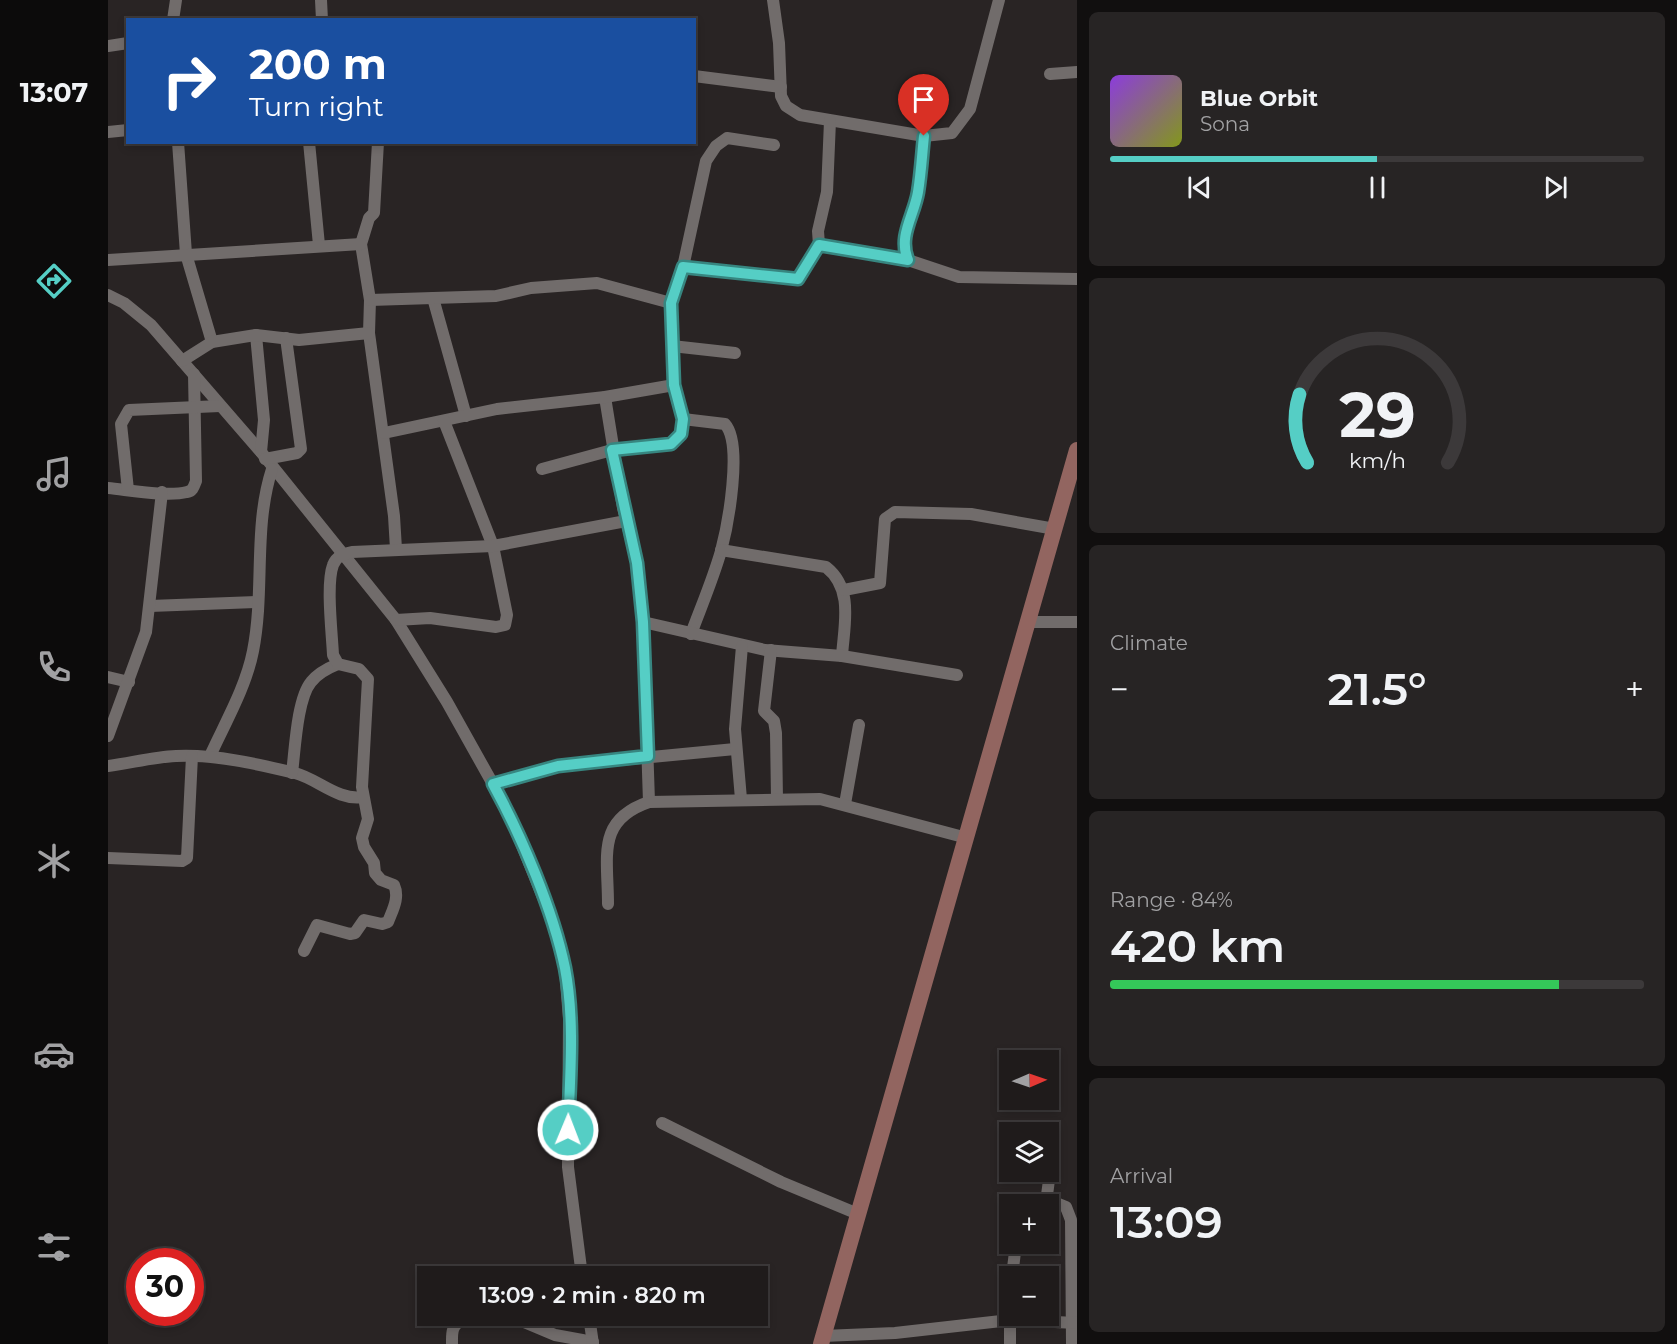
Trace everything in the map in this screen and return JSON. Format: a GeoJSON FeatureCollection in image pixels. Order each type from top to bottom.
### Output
{"type":"FeatureCollection","features":[{"type":"Feature","properties":{"kind":"main road"},"geometry":{"type":"LineString","coordinates":[[822,1340],[1077,450]]}},
{"type":"Feature","properties":{"kind":"street"},"geometry":{"type":"LineString","coordinates":[[173,18],[176,0]]}},
{"type":"Feature","properties":{"kind":"street"},"geometry":{"type":"LineString","coordinates":[[321,0],[322,18]]}},
{"type":"Feature","properties":{"kind":"street"},"geometry":{"type":"LineString","coordinates":[[772,0],[779,43],[783,100],[792,111],[830,121],[924,136],[952,133],[970,109],[999,0]]}},
{"type":"Feature","properties":{"kind":"street"},"geometry":{"type":"LineString","coordinates":[[108,46],[126,43]]}},
{"type":"Feature","properties":{"kind":"street"},"geometry":{"type":"LineString","coordinates":[[1050,74],[1077,72]]}},
{"type":"Feature","properties":{"kind":"street"},"geometry":{"type":"LineString","coordinates":[[696,76],[781,87]]}},
{"type":"Feature","properties":{"kind":"street"},"geometry":{"type":"LineString","coordinates":[[683,267],[798,279],[819,245],[819,231],[827,192],[830,121]]}},
{"type":"Feature","properties":{"kind":"street"},"geometry":{"type":"LineString","coordinates":[[108,132],[126,130]]}},
{"type":"Feature","properties":{"kind":"street"},"geometry":{"type":"LineString","coordinates":[[908,260],[904,251],[904,235],[918,195],[924,136]]}},
{"type":"Feature","properties":{"kind":"street"},"geometry":{"type":"LineString","coordinates":[[542,470],[612,450],[671,444],[681,434],[683,419],[674,385],[671,303],[683,267],[706,162],[716,146],[727,138],[774,146]]}},
{"type":"Feature","properties":{"kind":"street"},"geometry":{"type":"LineString","coordinates":[[178,144],[186,254],[212,342]]}},
{"type":"Feature","properties":{"kind":"street"},"geometry":{"type":"LineString","coordinates":[[309,144],[319,245]]}},
{"type":"Feature","properties":{"kind":"street"},"geometry":{"type":"LineString","coordinates":[[378,144],[374,213],[369,219],[361,244],[370,300],[369,333],[384,433],[396,549]]}},
{"type":"Feature","properties":{"kind":"street"},"geometry":{"type":"LineString","coordinates":[[108,260],[361,244]]}},
{"type":"Feature","properties":{"kind":"street"},"geometry":{"type":"LineString","coordinates":[[819,245],[908,260],[959,277],[1077,279]]}},
{"type":"Feature","properties":{"kind":"street"},"geometry":{"type":"LineString","coordinates":[[370,300],[496,296],[531,288],[597,283],[671,303]]}},
{"type":"Feature","properties":{"kind":"street"},"geometry":{"type":"LineString","coordinates":[[108,295],[124,303],[151,325],[266,460],[396,620],[508,811],[553,922],[565,970],[569,1019],[568,1167],[581,1266]]}},
{"type":"Feature","properties":{"kind":"street"},"geometry":{"type":"LineString","coordinates":[[433,298],[466,416]]}},
{"type":"Feature","properties":{"kind":"street"},"geometry":{"type":"LineString","coordinates":[[182,361],[212,342],[256,335],[299,340],[369,333]]}},
{"type":"Feature","properties":{"kind":"street"},"geometry":{"type":"LineString","coordinates":[[210,756],[248,671],[253,650],[266,460],[256,335]]}},
{"type":"Feature","properties":{"kind":"street"},"geometry":{"type":"LineString","coordinates":[[266,460],[297,453],[301,449],[286,338]]}},
{"type":"Feature","properties":{"kind":"street"},"geometry":{"type":"LineString","coordinates":[[672,346],[735,353]]}},
{"type":"Feature","properties":{"kind":"street"},"geometry":{"type":"LineString","coordinates":[[108,488],[162,492],[188,492],[192,489],[196,481],[194,374]]}},
{"type":"Feature","properties":{"kind":"street"},"geometry":{"type":"LineString","coordinates":[[384,433],[497,410],[605,397],[674,385]]}},
{"type":"Feature","properties":{"kind":"street"},"geometry":{"type":"LineString","coordinates":[[605,397],[612,450],[637,563],[643,622],[650,802]]}},
{"type":"Feature","properties":{"kind":"street"},"geometry":{"type":"LineString","coordinates":[[128,490],[121,424],[129,410],[220,406]]}},
{"type":"Feature","properties":{"kind":"street"},"geometry":{"type":"LineString","coordinates":[[683,419],[725,424],[731,431],[734,447],[730,495],[721,550],[691,634]]}},
{"type":"Feature","properties":{"kind":"street"},"geometry":{"type":"LineString","coordinates":[[396,620],[429,618],[496,627],[505,625],[507,615],[493,546],[444,421]]}},
{"type":"Feature","properties":{"kind":"street"},"geometry":{"type":"LineString","coordinates":[[108,736],[141,650],[150,606],[162,492]]}},
{"type":"Feature","properties":{"kind":"street"},"geometry":{"type":"LineString","coordinates":[[844,590],[879,583],[885,519],[895,512],[971,514],[1055,528]]}},
{"type":"Feature","properties":{"kind":"street"},"geometry":{"type":"LineString","coordinates":[[304,951],[317,925],[355,933],[364,920],[382,924],[388,922],[397,891],[394,885],[381,880],[375,873],[374,863],[364,847],[362,838],[368,819],[368,809],[363,797],[368,679],[359,669],[338,664],[333,656],[331,578],[333,563],[341,555],[396,549],[493,546],[626,521]]}},
{"type":"Feature","properties":{"kind":"street"},"geometry":{"type":"LineString","coordinates":[[721,550],[826,567],[844,590],[842,656]]}},
{"type":"Feature","properties":{"kind":"street"},"geometry":{"type":"LineString","coordinates":[[150,606],[258,602]]}},
{"type":"Feature","properties":{"kind":"street"},"geometry":{"type":"LineString","coordinates":[[643,622],[742,646],[842,656],[957,675]]}},
{"type":"Feature","properties":{"kind":"street"},"geometry":{"type":"LineString","coordinates":[[1028,622],[1077,622]]}},
{"type":"Feature","properties":{"kind":"street"},"geometry":{"type":"LineString","coordinates":[[741,799],[735,749],[736,696],[742,646]]}},
{"type":"Feature","properties":{"kind":"street"},"geometry":{"type":"LineString","coordinates":[[771,650],[764,711],[774,721],[776,733],[777,799]]}},
{"type":"Feature","properties":{"kind":"street"},"geometry":{"type":"LineString","coordinates":[[292,773],[303,696],[310,682],[338,664]]}},
{"type":"Feature","properties":{"kind":"street"},"geometry":{"type":"LineString","coordinates":[[108,677],[129,682]]}},
{"type":"Feature","properties":{"kind":"street"},"geometry":{"type":"LineString","coordinates":[[844,804],[859,725]]}},
{"type":"Feature","properties":{"kind":"street"},"geometry":{"type":"LineString","coordinates":[[493,784],[558,766],[735,749]]}},
{"type":"Feature","properties":{"kind":"street"},"geometry":{"type":"LineString","coordinates":[[108,766],[175,756],[210,756],[308,777],[353,799],[363,797]]}},
{"type":"Feature","properties":{"kind":"street"},"geometry":{"type":"LineString","coordinates":[[108,858],[182,861],[187,858],[192,756]]}},
{"type":"Feature","properties":{"kind":"street"},"geometry":{"type":"LineString","coordinates":[[608,904],[610,833],[617,819],[629,809],[650,802],[820,799],[967,838]]}},
{"type":"Feature","properties":{"kind":"street"},"geometry":{"type":"LineString","coordinates":[[662,1123],[781,1182],[858,1214]]}},
{"type":"Feature","properties":{"kind":"street"},"geometry":{"type":"LineString","coordinates":[[1059,1205],[1066,1207],[1071,1220],[1075,1323],[1072,1344]]}},
{"type":"Feature","properties":{"kind":"street"},"geometry":{"type":"LineString","coordinates":[[822,1340],[999,1319]]}},
{"type":"Feature","properties":{"kind":"street"},"geometry":{"type":"LineString","coordinates":[[1059,1322],[1075,1323]]}},
{"type":"Feature","properties":{"kind":"street"},"geometry":{"type":"LineString","coordinates":[[452,1344],[454,1326]]}},
{"type":"Feature","properties":{"kind":"street"},"geometry":{"type":"LineString","coordinates":[[534,1326],[555,1335],[593,1343],[590,1326]]}},
{"type":"Feature","properties":{"kind":"street"},"geometry":{"type":"LineString","coordinates":[[1010,1326],[1010,1344]]}},
{"type":"Feature","properties":{"kind":"route"},"geometry":{"type":"LineString","coordinates":[[568,1130],[569,1019],[565,970],[553,922],[508,811],[493,784],[558,766],[648,756],[643,622],[637,563],[612,450],[671,444],[681,434],[683,419],[674,385],[671,303],[683,267],[798,279],[819,245],[908,260],[904,251],[904,235],[918,195],[924,136]]}}]}
